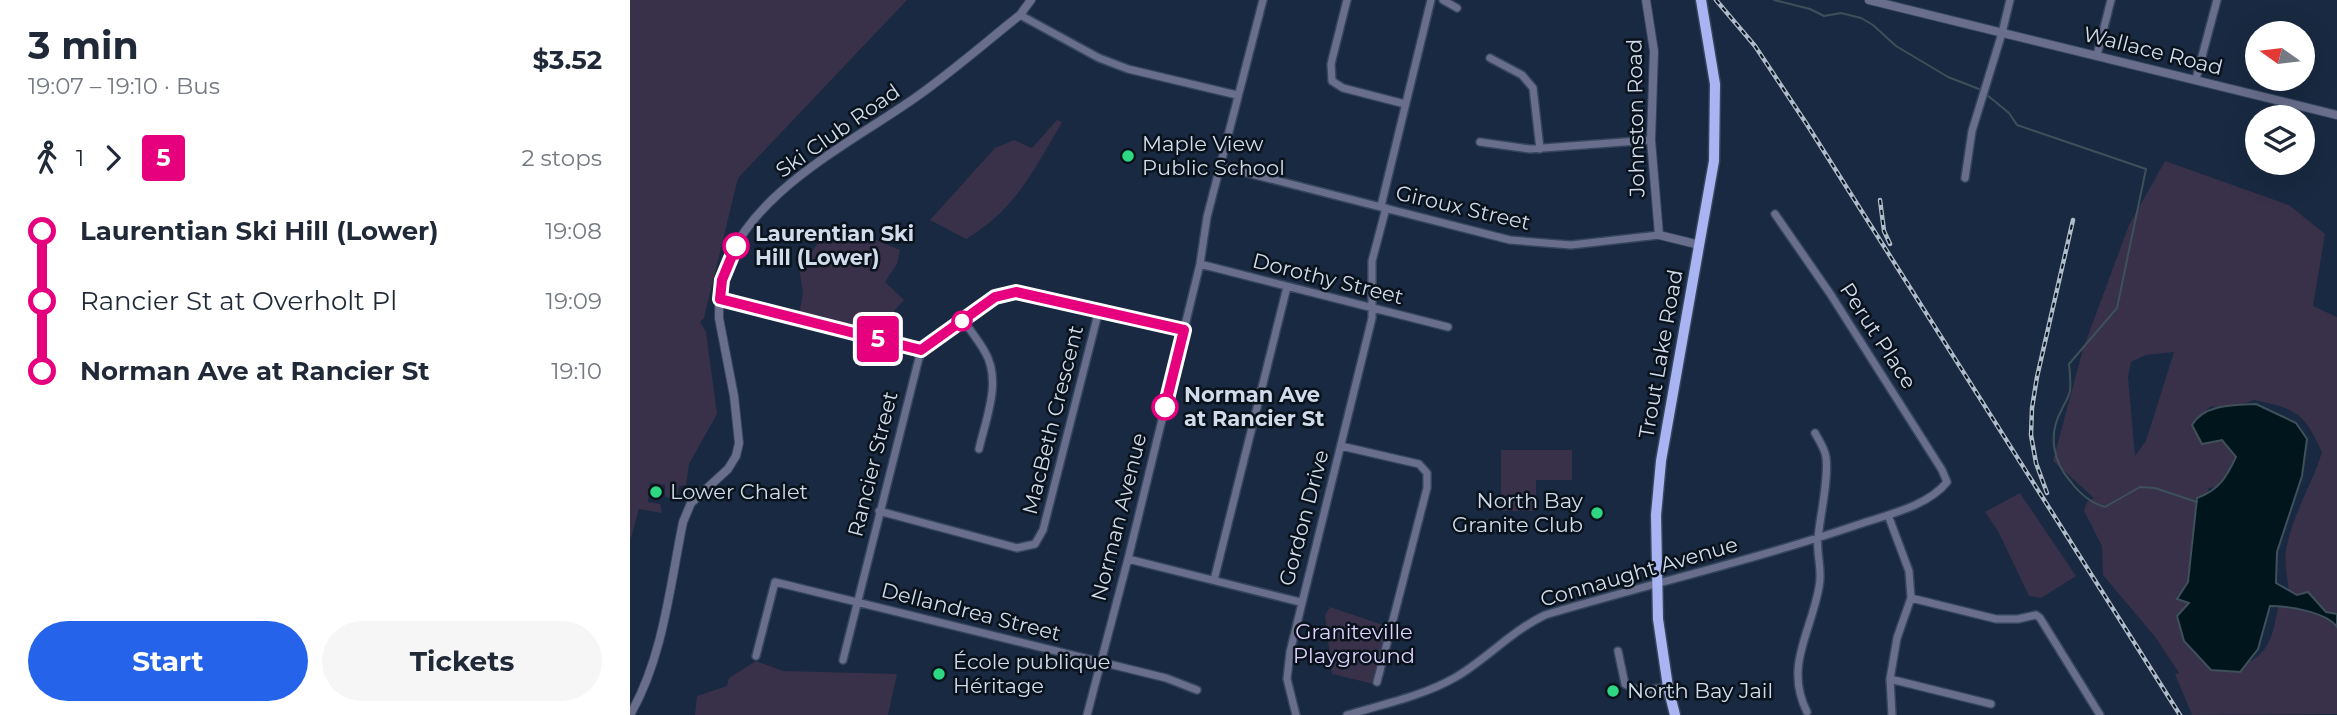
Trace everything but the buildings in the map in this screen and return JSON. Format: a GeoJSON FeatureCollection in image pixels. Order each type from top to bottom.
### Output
{"type":"FeatureCollection","features":[{"type":"Feature","properties":{"kind":"main road","name":"Trout Lake Road"},"geometry":{"type":"LineString","coordinates":[[1675,715],[1668,688],[1658,620],[1656,515],[1661,461],[1714,160],[1716,111],[1712,59],[1701,0]]}},
{"type":"Feature","properties":{"kind":"street","name":"Ski Club Road"},"geometry":{"type":"LineString","coordinates":[[630,715],[638,702],[657,649],[683,522],[691,503],[729,469],[736,456],[739,443],[734,396],[719,318],[722,280],[742,235],[784,190],[827,155],[919,95],[1020,15],[1031,0]]}},
{"type":"Feature","properties":{"kind":"street","name":"Norman Avenue"},"geometry":{"type":"LineString","coordinates":[[1087,715],[1200,264],[1208,217],[1237,95],[1263,0]]}},
{"type":"Feature","properties":{"kind":"street"},"geometry":{"type":"LineString","coordinates":[[1347,0],[1331,64],[1332,81],[1343,88],[1405,104]]}},
{"type":"Feature","properties":{"kind":"street","name":"Gordon Drive"},"geometry":{"type":"LineString","coordinates":[[1296,715],[1289,693],[1288,666],[1300,601],[1372,318],[1372,261],[1405,104],[1432,0]]}},
{"type":"Feature","properties":{"kind":"street"},"geometry":{"type":"LineString","coordinates":[[1443,0],[1457,8]]}},
{"type":"Feature","properties":{"kind":"street","name":"Johnston Road"},"geometry":{"type":"LineString","coordinates":[[1646,0],[1654,51],[1651,140],[1659,235]]}},
{"type":"Feature","properties":{"kind":"street","name":"Wallace Road"},"geometry":{"type":"LineString","coordinates":[[1869,0],[2337,114]]}},
{"type":"Feature","properties":{"kind":"street"},"geometry":{"type":"LineString","coordinates":[[1965,178],[1972,131],[2010,0]]}},
{"type":"Feature","properties":{"kind":"street"},"geometry":{"type":"LineString","coordinates":[[2097,55],[2111,0]]}},
{"type":"Feature","properties":{"kind":"street"},"geometry":{"type":"LineString","coordinates":[[2196,79],[2217,0]]}},
{"type":"Feature","properties":{"kind":"street"},"geometry":{"type":"LineString","coordinates":[[1020,15],[1099,58],[1128,69],[1237,95]]}},
{"type":"Feature","properties":{"kind":"street"},"geometry":{"type":"LineString","coordinates":[[1490,58],[1522,75],[1534,88],[1540,149]]}},
{"type":"Feature","properties":{"kind":"street"},"geometry":{"type":"LineString","coordinates":[[1480,142],[1540,149],[1651,140]]}},
{"type":"Feature","properties":{"kind":"street","name":"Giroux Street"},"geometry":{"type":"LineString","coordinates":[[1220,166],[1510,240],[1571,245],[1659,235],[1700,244]]}},
{"type":"Feature","properties":{"kind":"street","name":"Perut Place"},"geometry":{"type":"LineString","coordinates":[[1775,214],[1838,306],[1947,479]]}},
{"type":"Feature","properties":{"kind":"street","name":"Dorothy Street"},"geometry":{"type":"LineString","coordinates":[[1200,264],[1448,327]]}},
{"type":"Feature","properties":{"kind":"street"},"geometry":{"type":"LineString","coordinates":[[1214,580],[1287,287]]}},
{"type":"Feature","properties":{"kind":"street"},"geometry":{"type":"LineString","coordinates":[[720,299],[921,350],[995,297],[1016,292],[1184,330]]}},
{"type":"Feature","properties":{"kind":"street","name":"MacBeth Crescent"},"geometry":{"type":"LineString","coordinates":[[879,511],[1017,548],[1035,544],[1043,530],[1099,310]]}},
{"type":"Feature","properties":{"kind":"street"},"geometry":{"type":"LineString","coordinates":[[963,320],[986,353],[993,371],[993,390],[979,449]]}},
{"type":"Feature","properties":{"kind":"street","name":"Rancier Street"},"geometry":{"type":"LineString","coordinates":[[843,660],[921,350]]}},
{"type":"Feature","properties":{"kind":"street"},"geometry":{"type":"LineString","coordinates":[[1807,712],[1796,680],[1821,571],[1817,539],[1821,527],[1826,457],[1815,433]]}},
{"type":"Feature","properties":{"kind":"street"},"geometry":{"type":"LineString","coordinates":[[1341,446],[1419,464],[1427,473],[1427,488],[1377,682]]}},
{"type":"Feature","properties":{"kind":"street","name":"Connaught Avenue"},"geometry":{"type":"LineString","coordinates":[[1348,715],[1438,687],[1522,626],[1545,615],[1817,539],[1888,515],[1929,498],[1940,490],[1947,479]]}},
{"type":"Feature","properties":{"kind":"street"},"geometry":{"type":"LineString","coordinates":[[1888,515],[1909,571],[1911,598],[1897,638],[1890,678],[1892,715]]}},
{"type":"Feature","properties":{"kind":"street"},"geometry":{"type":"LineString","coordinates":[[1128,559],[1300,601]]}},
{"type":"Feature","properties":{"kind":"street","name":"Dellandrea Street"},"geometry":{"type":"LineString","coordinates":[[756,656],[775,582],[1166,678],[1197,690]]}},
{"type":"Feature","properties":{"kind":"street"},"geometry":{"type":"LineString","coordinates":[[1911,598],[1996,619],[2018,619],[2036,615],[2100,715]]}},
{"type":"Feature","properties":{"kind":"street"},"geometry":{"type":"LineString","coordinates":[[1618,651],[1625,684],[1639,691],[1668,688]]}},
{"type":"Feature","properties":{"kind":"street"},"geometry":{"type":"LineString","coordinates":[[1890,678],[1991,704]]}},
{"type":"Feature","properties":{"kind":"green space"},"geometry":{"type":"Polygon","coordinates":[[[630,0],[907,0],[738,178],[704,318],[700,322],[706,332],[717,414],[689,464],[686,485],[679,486],[677,499],[665,497],[665,485],[650,483],[648,502],[660,504],[662,513],[639,509],[630,541],[630,0]]]}},
{"type":"Feature","properties":{"kind":"green space"},"geometry":{"type":"Polygon","coordinates":[[[1057,120],[1062,122],[1022,187],[998,215],[983,227],[966,239],[930,220],[995,148],[1014,140],[1032,148],[1057,120]]]}},
{"type":"Feature","properties":{"kind":"green space"},"geometry":{"type":"Polygon","coordinates":[[[2165,161],[2289,205],[2325,234],[2313,306],[2337,317],[2337,714],[2192,715],[2175,674],[2179,673],[2156,638],[2103,575],[2102,546],[2084,511],[2087,502],[2094,498],[2053,461],[2083,349],[2129,225],[2165,161]],[[2174,352],[2146,355],[2131,362],[2128,377],[2135,456],[2146,441],[2174,352]],[[2254,400],[2226,410],[2212,406],[2207,409],[2202,423],[2219,439],[2233,444],[2238,464],[2221,486],[2209,488],[2187,588],[2191,621],[2233,667],[2246,663],[2264,650],[2273,632],[2280,597],[2289,594],[2285,561],[2289,537],[2322,452],[2310,428],[2297,414],[2280,406],[2254,400]]]}},
{"type":"Feature","properties":{"kind":"green space"},"geometry":{"type":"Polygon","coordinates":[[[840,225],[900,250],[897,264],[885,282],[904,300],[876,331],[799,315],[803,293],[799,268],[826,233],[840,225]]]}},
{"type":"Feature","properties":{"kind":"green space"},"geometry":{"type":"Polygon","coordinates":[[[1501,450],[1572,450],[1572,480],[1536,480],[1536,511],[1501,511],[1501,450]]]}},
{"type":"Feature","properties":{"kind":"green space"},"geometry":{"type":"Polygon","coordinates":[[[2020,493],[2076,576],[2041,598],[2029,596],[1998,531],[1985,512],[2020,493]]]}},
{"type":"Feature","properties":{"kind":"green space","name":"Graniteville Playground"},"geometry":{"type":"Polygon","coordinates":[[[1330,607],[1386,626],[1374,684],[1332,674],[1325,615],[1330,607]]]}},
{"type":"Feature","properties":{"kind":"green space"},"geometry":{"type":"Polygon","coordinates":[[[756,661],[783,671],[897,674],[888,715],[695,715],[697,696],[727,686],[729,678],[756,661]]]}},
{"type":"Feature","properties":{"kind":"water"},"geometry":{"type":"Polygon","coordinates":[[[2256,404],[2296,423],[2307,439],[2302,476],[2277,552],[2276,583],[2297,595],[2308,592],[2326,612],[2337,614],[2337,627],[2325,617],[2316,614],[2270,606],[2258,649],[2240,672],[2211,670],[2184,641],[2177,616],[2189,603],[2177,599],[2188,582],[2197,498],[2221,482],[2236,457],[2222,440],[2202,444],[2192,425],[2197,418],[2212,409],[2256,404]]]}},
{"type":"Feature","properties":{"kind":"waterway"},"geometry":{"type":"LineString","coordinates":[[1774,0],[1810,9],[1824,16],[1841,13],[1861,18],[1896,46],[1948,77],[1979,89]]}},
{"type":"Feature","properties":{"kind":"waterway"},"geometry":{"type":"LineString","coordinates":[[1987,95],[2009,113],[2017,125],[2146,169],[2117,308],[2069,364],[2070,391],[2057,420],[2054,448],[2060,466],[2071,482],[2086,498],[2105,507],[2140,487],[2155,488],[2197,502]]}},
{"type":"Feature","properties":{"kind":"railway"},"geometry":{"type":"LineString","coordinates":[[1716,0],[1755,46],[1806,123],[2180,715]]}},
{"type":"Feature","properties":{"kind":"railway"},"geometry":{"type":"LineString","coordinates":[[1880,200],[1884,231],[1890,244]]}},
{"type":"Feature","properties":{"kind":"railway"},"geometry":{"type":"LineString","coordinates":[[2047,493],[2036,463],[2031,435],[2032,408],[2073,220]]}},
{"type":"Feature","properties":{"kind":"bus line","name":"5"},"geometry":{"type":"LineString","coordinates":[[736,246],[722,280],[720,299],[921,350],[995,297],[1016,292],[1184,330],[1165,407]]}},
{"type":"Feature","properties":{"kind":"place","name":"Maple View Public School"},"geometry":{"type":"Point","coordinates":[1128,156]}},
{"type":"Feature","properties":{"kind":"place","name":"Laurentian Ski Hill (Lower)"},"geometry":{"type":"Point","coordinates":[736,246]}},
{"type":"Feature","properties":{"kind":"place","name":"Norman Ave at Rancier St"},"geometry":{"type":"Point","coordinates":[1165,407]}},
{"type":"Feature","properties":{"kind":"place","name":"Lower Chalet"},"geometry":{"type":"Point","coordinates":[656,492]}},
{"type":"Feature","properties":{"kind":"place","name":"North Bay Granite Club"},"geometry":{"type":"Point","coordinates":[1597,513]}},
{"type":"Feature","properties":{"kind":"place","name":"École publique Héritage"},"geometry":{"type":"Point","coordinates":[939,674]}},
{"type":"Feature","properties":{"kind":"place","name":"North Bay Jail"},"geometry":{"type":"Point","coordinates":[1613,691]}}]}
